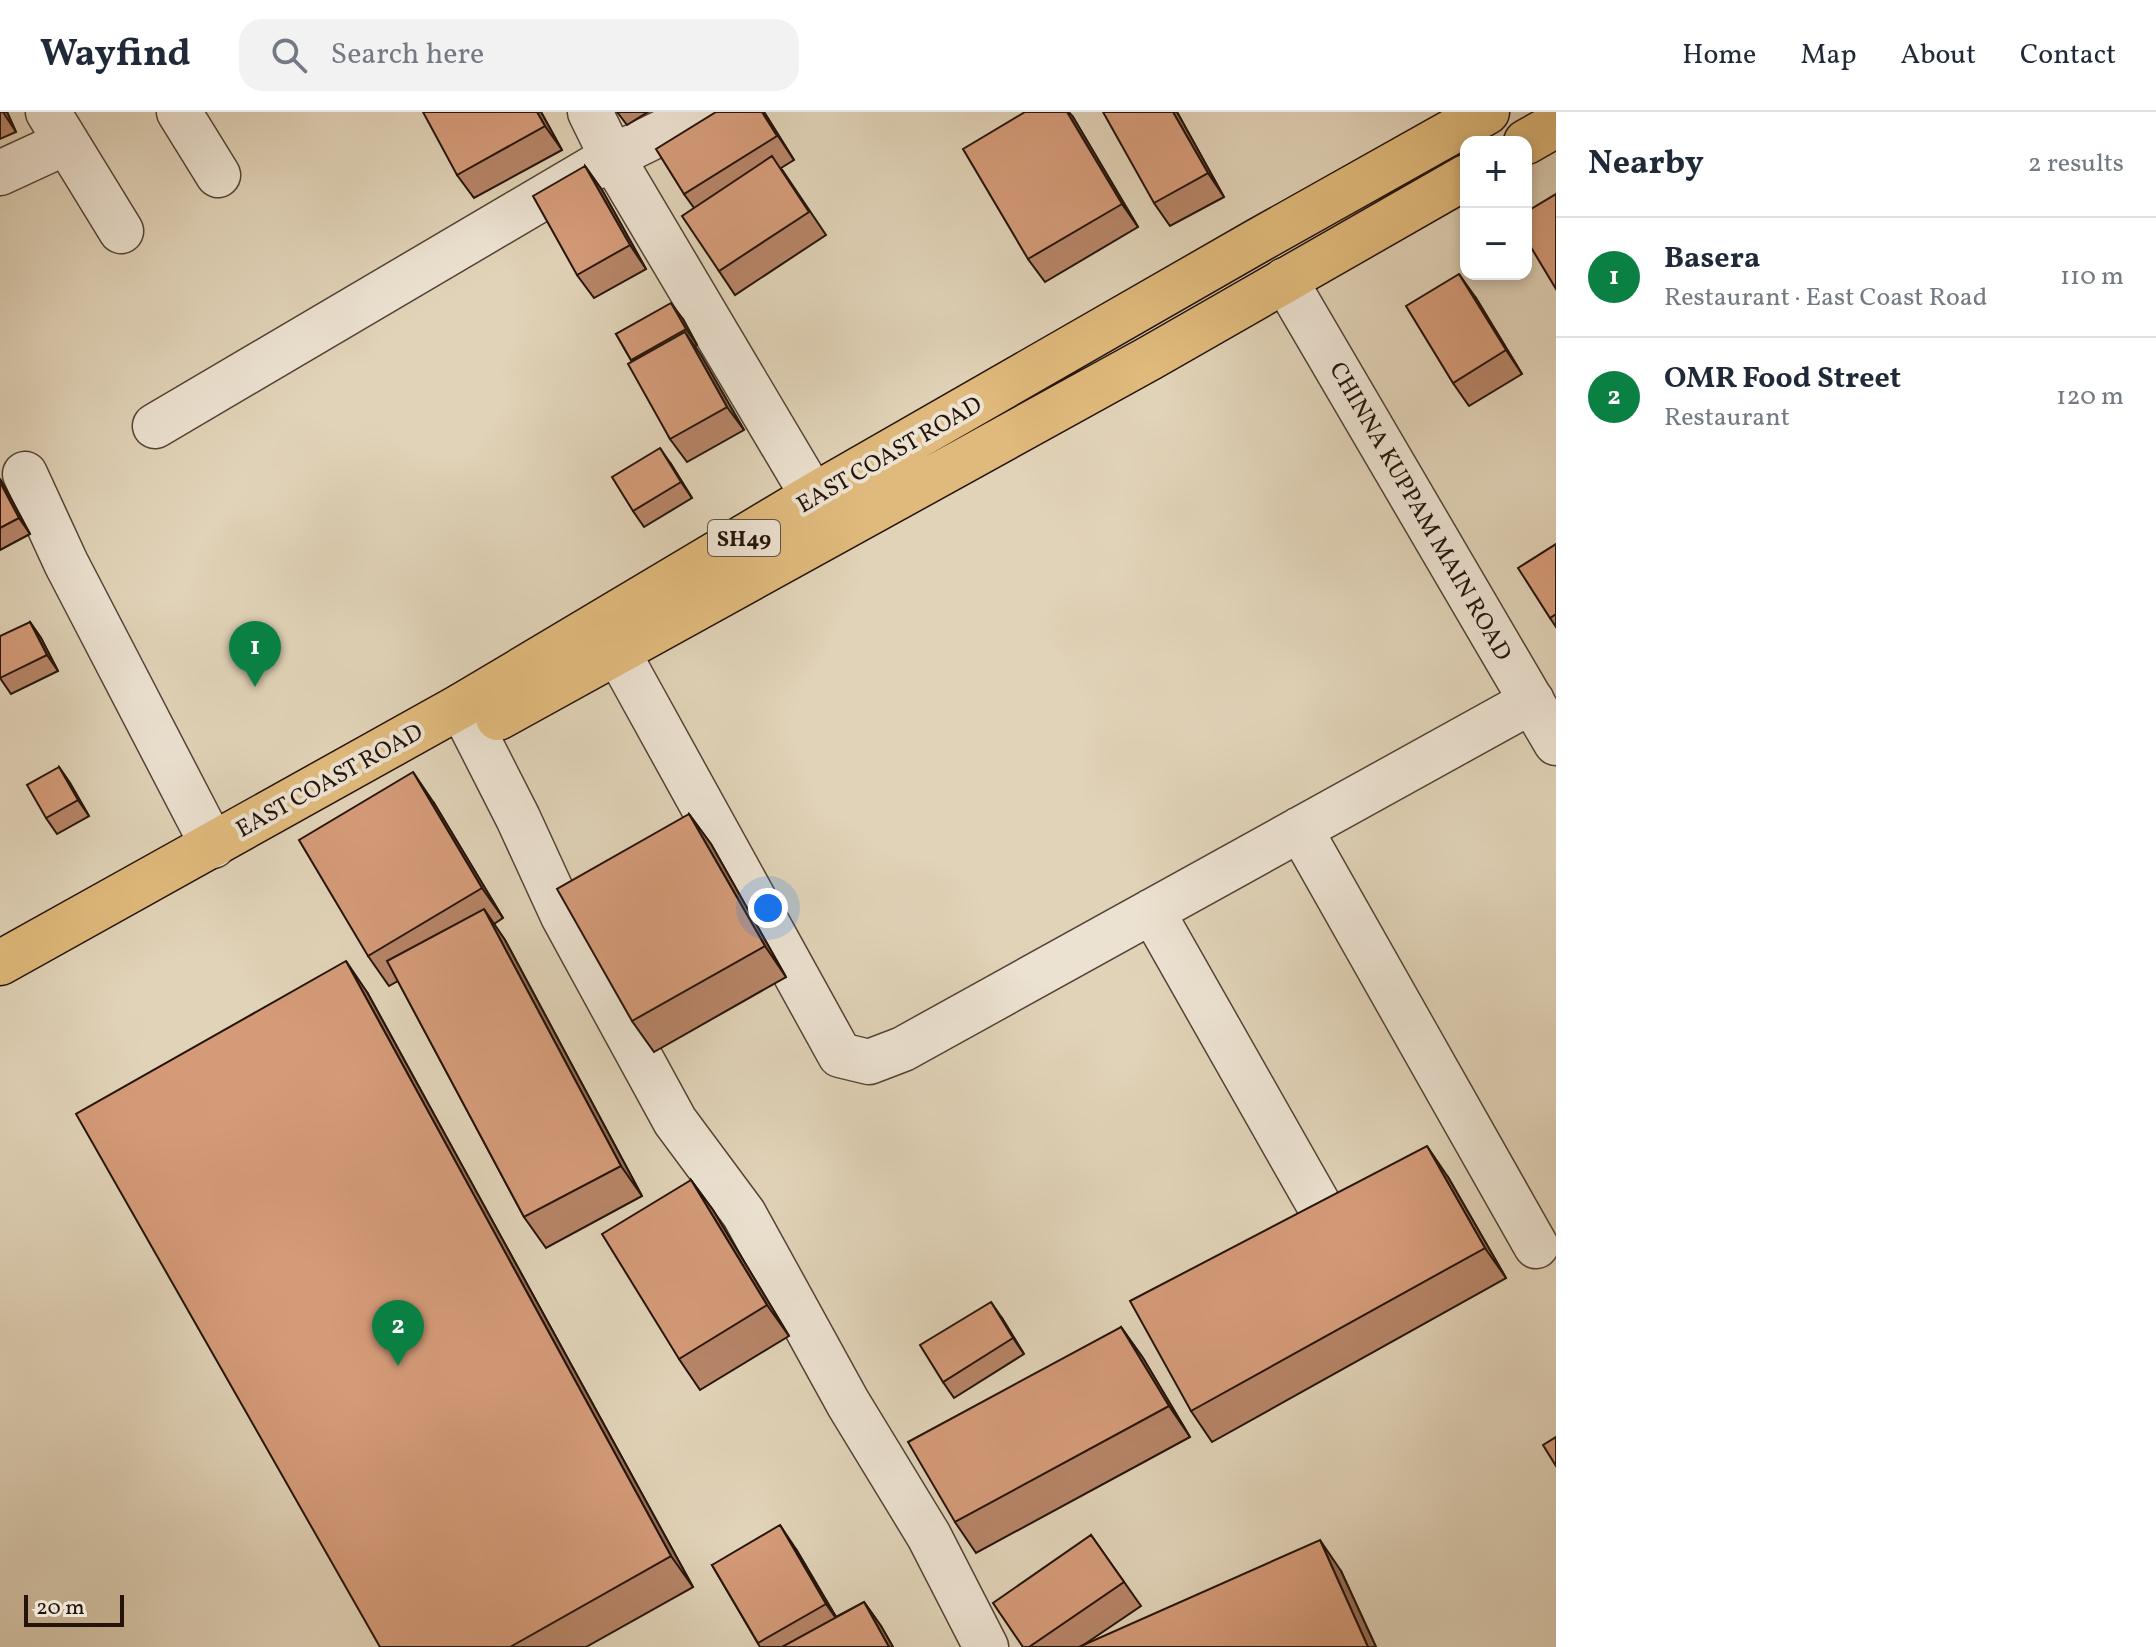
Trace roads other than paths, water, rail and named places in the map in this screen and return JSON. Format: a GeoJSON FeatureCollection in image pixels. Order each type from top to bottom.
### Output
{"type":"FeatureCollection","features":[{"type":"Feature","properties":{"kind":"main road","name":"EAST COAST ROAD"},"geometry":{"type":"LineString","coordinates":[[0,994],[467,719],[813,496],[1487,112]]}},
{"type":"Feature","properties":{"kind":"main road"},"geometry":{"type":"LineString","coordinates":[[1532,139],[1556,125]]}},
{"type":"Feature","properties":{"kind":"main road","name":"EAST COAST ROAD"},"geometry":{"type":"LineString","coordinates":[[0,963],[213,846],[467,719],[617,651],[1150,358],[1460,180]]}},
{"type":"Feature","properties":{"kind":"street"},"geometry":{"type":"LineString","coordinates":[[179,112],[218,175]]}},
{"type":"Feature","properties":{"kind":"street"},"geometry":{"type":"LineString","coordinates":[[590,112],[612,157],[813,496]]}},
{"type":"Feature","properties":{"kind":"street"},"geometry":{"type":"LineString","coordinates":[[155,426],[612,157],[704,112]]}},
{"type":"Feature","properties":{"kind":"street"},"geometry":{"type":"LineString","coordinates":[[0,173],[57,128],[121,231]]}},
{"type":"Feature","properties":{"kind":"street","name":"CHINNA KUPPAM MAIN ROAD"},"geometry":{"type":"LineString","coordinates":[[1285,280],[1556,743]]}},
{"type":"Feature","properties":{"kind":"street"},"geometry":{"type":"LineString","coordinates":[[25,474],[66,563],[213,846]]}},
{"type":"Feature","properties":{"kind":"street"},"geometry":{"type":"LineString","coordinates":[[617,651],[840,1055],[869,1062],[903,1049],[1532,701]]}},
{"type":"Feature","properties":{"kind":"street"},"geometry":{"type":"LineString","coordinates":[[467,719],[518,818],[563,916],[675,1121],[744,1214],[848,1403],[929,1536],[986,1647]]}},
{"type":"Feature","properties":{"kind":"street"},"geometry":{"type":"LineString","coordinates":[[1300,829],[1536,1246]]}},
{"type":"Feature","properties":{"kind":"street"},"geometry":{"type":"LineString","coordinates":[[1152,911],[1328,1221]]}},
{"type":"Feature","properties":{"kind":"place","name":"Basera"},"geometry":{"type":"Point","coordinates":[255,687]}},
{"type":"Feature","properties":{"kind":"place","name":"OMR Food Street"},"geometry":{"type":"Point","coordinates":[398,1366]}}]}
